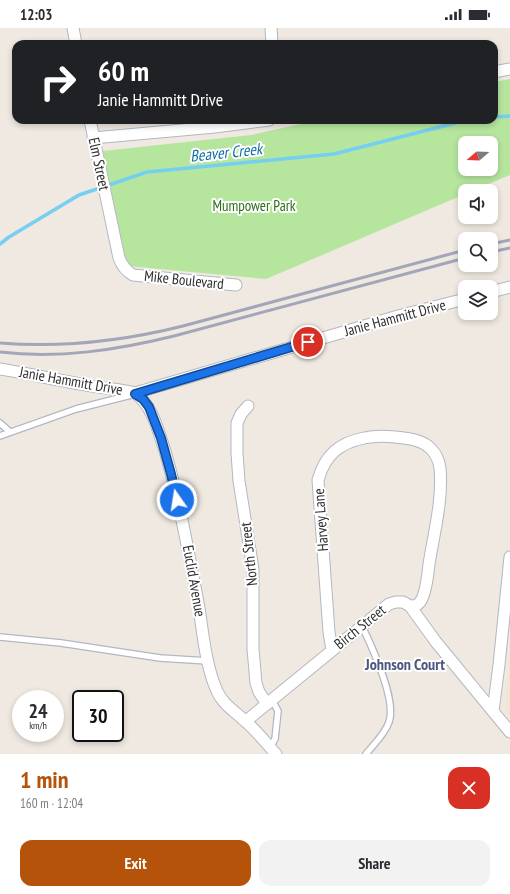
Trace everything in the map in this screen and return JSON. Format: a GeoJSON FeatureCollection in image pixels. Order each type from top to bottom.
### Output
{"type":"FeatureCollection","features":[{"type":"Feature","properties":{"kind":"street"},"geometry":{"type":"LineString","coordinates":[[73,28],[75,40]]}},
{"type":"Feature","properties":{"kind":"street"},"geometry":{"type":"LineString","coordinates":[[271,28],[272,40]]}},
{"type":"Feature","properties":{"kind":"street"},"geometry":{"type":"LineString","coordinates":[[498,71],[510,69]]}},
{"type":"Feature","properties":{"kind":"street","name":"Elm Street"},"geometry":{"type":"LineString","coordinates":[[91,124],[108,208]]}},
{"type":"Feature","properties":{"kind":"street"},"geometry":{"type":"LineString","coordinates":[[93,138],[215,128],[242,124]]}},
{"type":"Feature","properties":{"kind":"street","name":"Mike Boulevard"},"geometry":{"type":"LineString","coordinates":[[108,208],[119,258],[122,266],[128,272],[133,275],[236,285]]}},
{"type":"Feature","properties":{"kind":"street"},"geometry":{"type":"LineString","coordinates":[[498,290],[510,287]]}},
{"type":"Feature","properties":{"kind":"street","name":"Janie Hammitt Drive"},"geometry":{"type":"LineString","coordinates":[[0,369],[128,391],[135,394],[398,316],[458,301]]}},
{"type":"Feature","properties":{"kind":"street","name":"Euclid Avenue"},"geometry":{"type":"LineString","coordinates":[[135,394],[143,399],[149,407],[161,438],[171,474],[186,540],[208,661],[216,690],[229,708],[246,721],[273,751]]}},
{"type":"Feature","properties":{"kind":"street","name":"North Street"},"geometry":{"type":"LineString","coordinates":[[248,406],[240,414],[237,423],[239,481],[253,569],[253,649],[256,683],[259,692],[270,702]]}},
{"type":"Feature","properties":{"kind":"street","name":"Harvey Lane"},"geometry":{"type":"LineString","coordinates":[[332,650],[329,632],[318,480],[327,458],[335,450],[358,439],[372,436],[393,436],[424,443],[431,448],[440,467],[439,497],[428,573],[420,604],[410,606]]}},
{"type":"Feature","properties":{"kind":"street"},"geometry":{"type":"LineString","coordinates":[[492,711],[508,593],[510,557]]}},
{"type":"Feature","properties":{"kind":"street","name":"Birch Street"},"geometry":{"type":"LineString","coordinates":[[246,721],[389,604],[402,602],[410,606],[436,642],[510,732]]}},
{"type":"Feature","properties":{"kind":"lane"},"geometry":{"type":"LineString","coordinates":[[0,436],[76,409],[135,394]]}},
{"type":"Feature","properties":{"kind":"lane"},"geometry":{"type":"LineString","coordinates":[[0,424],[10,432]]}},
{"type":"Feature","properties":{"kind":"lane"},"geometry":{"type":"LineString","coordinates":[[362,626],[373,648],[389,696],[391,709],[389,723],[384,733],[366,754]]}},
{"type":"Feature","properties":{"kind":"lane"},"geometry":{"type":"LineString","coordinates":[[0,638],[61,643],[160,658],[208,661]]}},
{"type":"Feature","properties":{"kind":"lane"},"geometry":{"type":"LineString","coordinates":[[270,702],[278,712],[273,751]]}},
{"type":"Feature","properties":{"kind":"shaded area"},"geometry":{"type":"Polygon","coordinates":[[[510,652],[510,717],[505,711],[510,652]]]}},
{"type":"Feature","properties":{"kind":"green space","name":"Mumpower Park"},"geometry":{"type":"Polygon","coordinates":[[[510,79],[510,175],[489,184],[458,184],[458,197],[266,279],[127,266],[103,151],[251,135],[301,124],[498,124],[498,81],[510,79]]]}},
{"type":"Feature","properties":{"kind":"waterway","name":"Beaver Creek"},"geometry":{"type":"LineString","coordinates":[[498,117],[510,116]]}},
{"type":"Feature","properties":{"kind":"waterway","name":"Beaver Creek"},"geometry":{"type":"LineString","coordinates":[[0,244],[9,237],[79,195],[147,172],[334,154],[451,124]]}},
{"type":"Feature","properties":{"kind":"railway"},"geometry":{"type":"LineString","coordinates":[[498,243],[510,240]]}},
{"type":"Feature","properties":{"kind":"railway"},"geometry":{"type":"LineString","coordinates":[[498,251],[510,248]]}},
{"type":"Feature","properties":{"kind":"railway"},"geometry":{"type":"LineString","coordinates":[[0,343],[46,345],[69,344],[138,336],[183,326],[458,252]]}},
{"type":"Feature","properties":{"kind":"railway"},"geometry":{"type":"LineString","coordinates":[[0,352],[22,354],[66,354],[109,349],[153,341],[458,260]]}},
{"type":"Feature","properties":{"kind":"district","name":"Johnson Court"},"geometry":{"type":"Point","coordinates":[405,664]}},
{"type":"Feature","properties":{"kind":"route"},"geometry":{"type":"LineString","coordinates":[[177,500],[161,438],[149,407],[143,399],[135,394],[308,342]]}}]}
